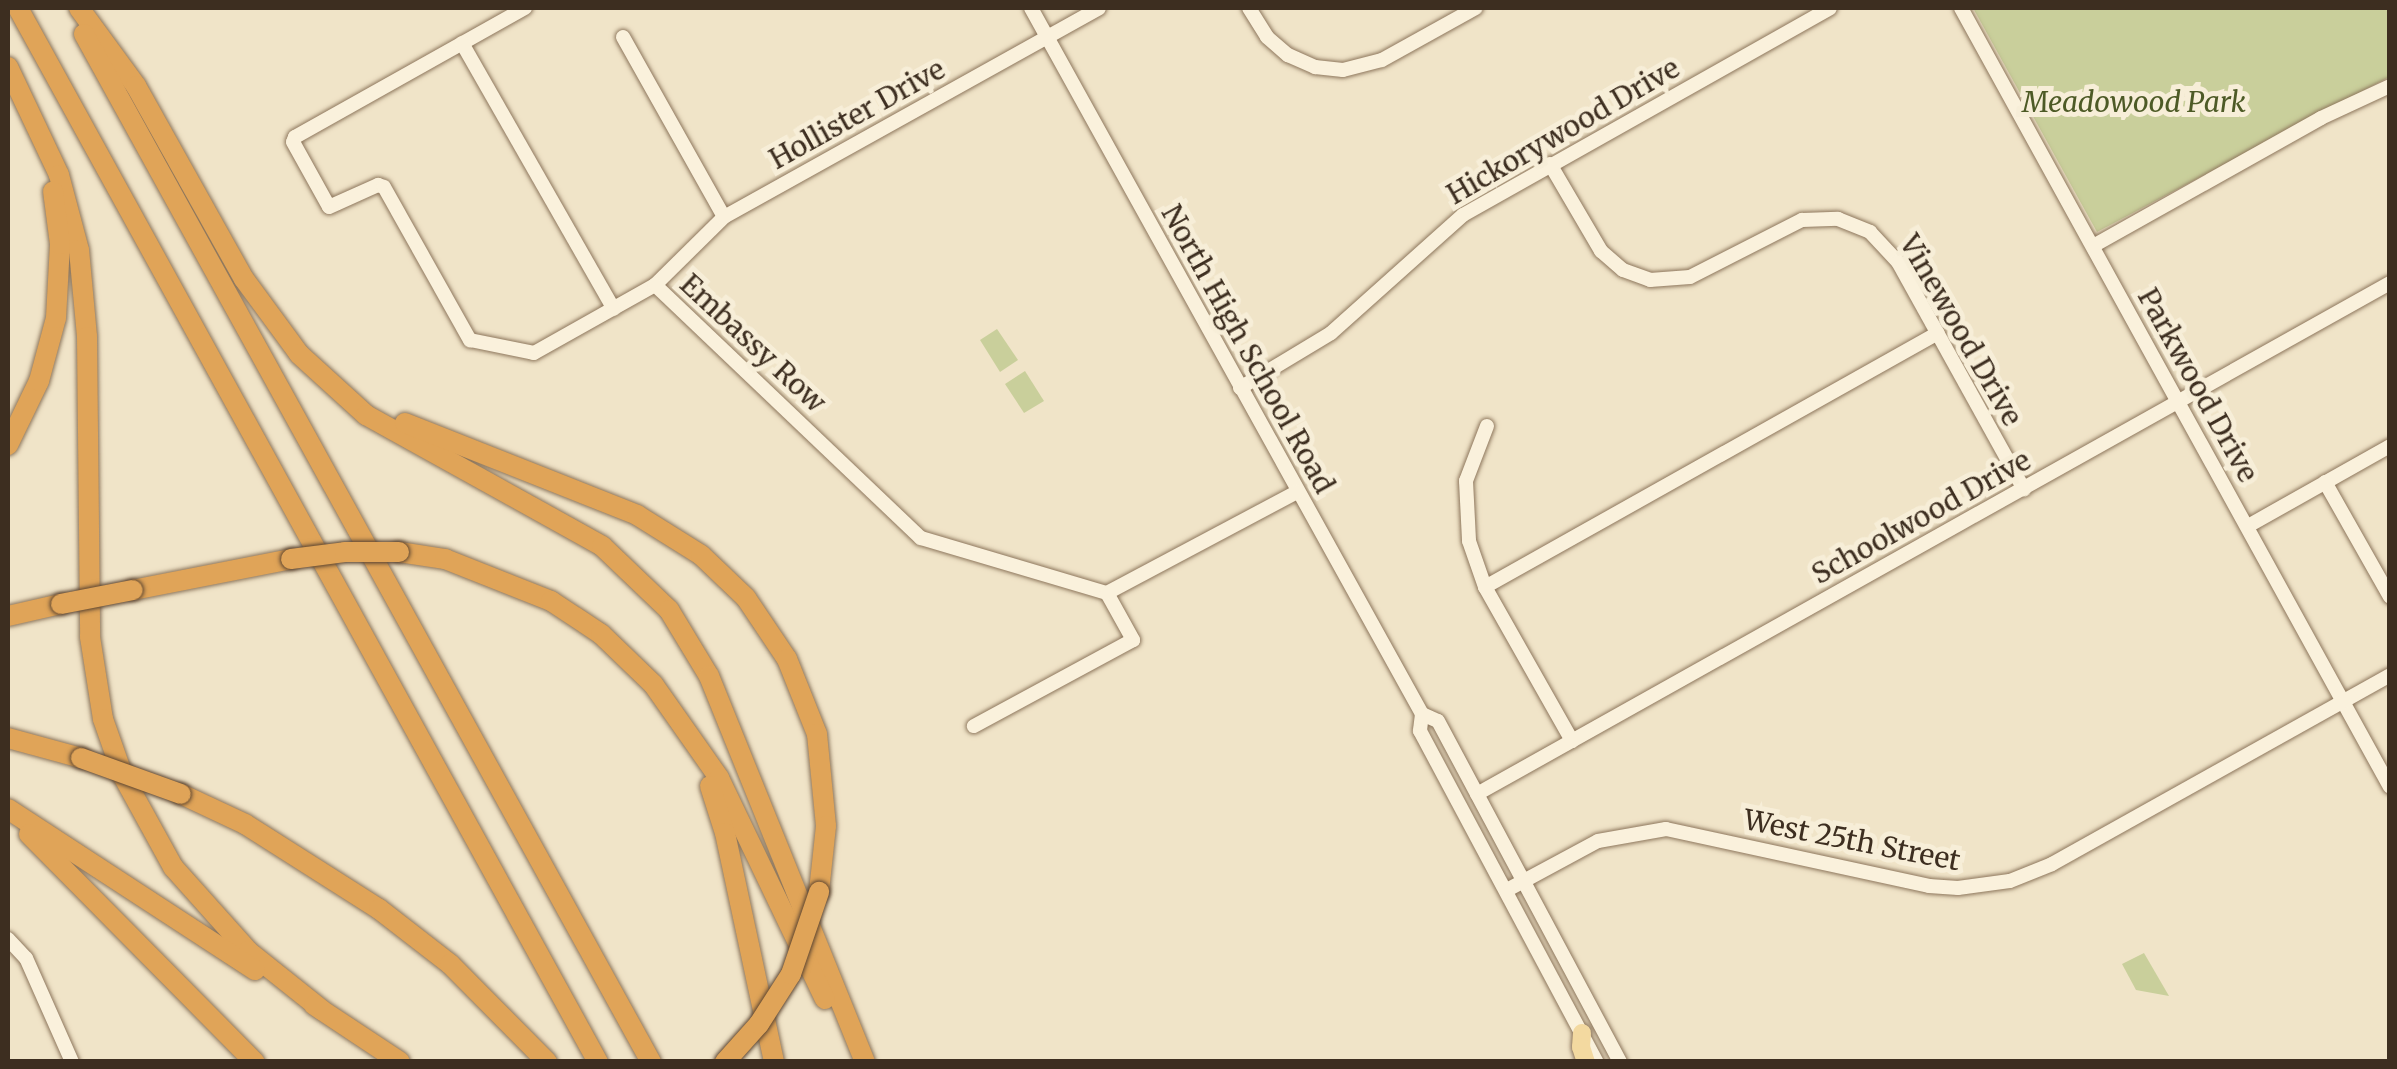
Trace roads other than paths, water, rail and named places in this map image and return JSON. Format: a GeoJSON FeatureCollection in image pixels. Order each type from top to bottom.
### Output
{"type":"FeatureCollection","features":[{"type":"Feature","properties":{"kind":"highway"},"geometry":{"type":"LineString","coordinates":[[18,8],[598,1062]]}},
{"type":"Feature","properties":{"kind":"highway"},"geometry":{"type":"LineString","coordinates":[[70,8],[650,1062]]}},
{"type":"Feature","properties":{"kind":"highway"},"geometry":{"type":"LineString","coordinates":[[79,8],[136,86],[268,315],[298,354],[366,414],[602,546],[668,610],[709,676],[865,1062]]}},
{"type":"Feature","properties":{"kind":"highway"},"geometry":{"type":"LineString","coordinates":[[8,68],[59,175],[79,250],[87,338],[90,637],[103,719],[123,776],[173,868],[248,952],[322,1010]]}},
{"type":"Feature","properties":{"kind":"highway"},"geometry":{"type":"LineString","coordinates":[[8,445],[40,381],[58,299],[57,213],[50,177],[23,99]]}},
{"type":"Feature","properties":{"kind":"highway"},"geometry":{"type":"LineString","coordinates":[[349,398],[637,515],[685,543],[726,577],[764,623],[787,659],[816,734],[826,826],[819,892],[791,974],[758,1024],[725,1062]]}},
{"type":"Feature","properties":{"kind":"highway"},"geometry":{"type":"LineString","coordinates":[[8,616],[291,558],[399,552],[445,559],[494,575],[578,617],[654,684],[719,778],[854,1062]]}},
{"type":"Feature","properties":{"kind":"highway"},"geometry":{"type":"LineString","coordinates":[[8,738],[81,758],[181,794],[245,824],[409,931],[473,986],[546,1062]]}},
{"type":"Feature","properties":{"kind":"highway"},"geometry":{"type":"LineString","coordinates":[[693,743],[725,833],[774,1062]]}},
{"type":"Feature","properties":{"kind":"highway"},"geometry":{"type":"LineString","coordinates":[[8,808],[400,1062]]}},
{"type":"Feature","properties":{"kind":"highway"},"geometry":{"type":"LineString","coordinates":[[8,818],[54,857],[255,1062]]}},
{"type":"Feature","properties":{"kind":"main road"},"geometry":{"type":"LineString","coordinates":[[1582,1033],[1580,1048],[1586,1062]]}},
{"type":"Feature","properties":{"kind":"street"},"geometry":{"type":"LineString","coordinates":[[525,8],[462,42],[614,308]]}},
{"type":"Feature","properties":{"kind":"street","name":"North High School Road"},"geometry":{"type":"LineString","coordinates":[[1031,8],[1422,714],[1420,731],[1597,1062]]}},
{"type":"Feature","properties":{"kind":"street","name":"Hollister Drive"},"geometry":{"type":"LineString","coordinates":[[655,285],[724,217],[1099,8]]}},
{"type":"Feature","properties":{"kind":"street"},"geometry":{"type":"LineString","coordinates":[[1249,8],[1267,37],[1288,55],[1320,68],[1343,70],[1382,60],[1476,8]]}},
{"type":"Feature","properties":{"kind":"street","name":"Hickorywood Drive"},"geometry":{"type":"LineString","coordinates":[[1240,388],[1331,333],[1463,215],[1830,8]]}},
{"type":"Feature","properties":{"kind":"street","name":"Parkwood Drive"},"geometry":{"type":"LineString","coordinates":[[1961,8],[2390,787]]}},
{"type":"Feature","properties":{"kind":"street"},"geometry":{"type":"LineString","coordinates":[[623,37],[724,217]]}},
{"type":"Feature","properties":{"kind":"street","name":"Embassy Row"},"geometry":{"type":"LineString","coordinates":[[462,42],[294,140],[328,207],[378,185],[386,189],[470,340],[534,353],[655,285],[921,538],[1107,593]]}},
{"type":"Feature","properties":{"kind":"street"},"geometry":{"type":"LineString","coordinates":[[2093,246],[2321,118],[2390,86]]}},
{"type":"Feature","properties":{"kind":"street","name":"Vinewood Drive"},"geometry":{"type":"LineString","coordinates":[[1550,164],[1597,247],[1628,273],[1656,281],[1685,279],[1794,222],[1838,219],[1870,232],[1888,248],[2024,488]]}},
{"type":"Feature","properties":{"kind":"street","name":"Schoolwood Drive"},"geometry":{"type":"LineString","coordinates":[[1477,794],[2390,283]]}},
{"type":"Feature","properties":{"kind":"street"},"geometry":{"type":"LineString","coordinates":[[1486,587],[1938,333]]}},
{"type":"Feature","properties":{"kind":"street"},"geometry":{"type":"LineString","coordinates":[[1487,426],[1471,464],[1464,500],[1468,540],[1486,587],[1572,742]]}},
{"type":"Feature","properties":{"kind":"street"},"geometry":{"type":"LineString","coordinates":[[2248,526],[2390,446]]}},
{"type":"Feature","properties":{"kind":"street"},"geometry":{"type":"LineString","coordinates":[[2326,482],[2390,597]]}},
{"type":"Feature","properties":{"kind":"street"},"geometry":{"type":"LineString","coordinates":[[974,726],[1132,640],[1107,593],[1297,492]]}},
{"type":"Feature","properties":{"kind":"street","name":"West 25th Street"},"geometry":{"type":"LineString","coordinates":[[1507,890],[1598,841],[1666,829],[1929,886],[1998,884],[2042,869],[2390,675]]}},
{"type":"Feature","properties":{"kind":"street","name":"North High School Road"},"geometry":{"type":"LineString","coordinates":[[1422,714],[1438,721],[1620,1062]]}},
{"type":"Feature","properties":{"kind":"street"},"geometry":{"type":"LineString","coordinates":[[8,939],[26,958],[72,1062]]}},
{"type":"Feature","properties":{"kind":"park label","name":"Meadowood Park"},"geometry":{"type":"Point","coordinates":[2134,102]}}]}
